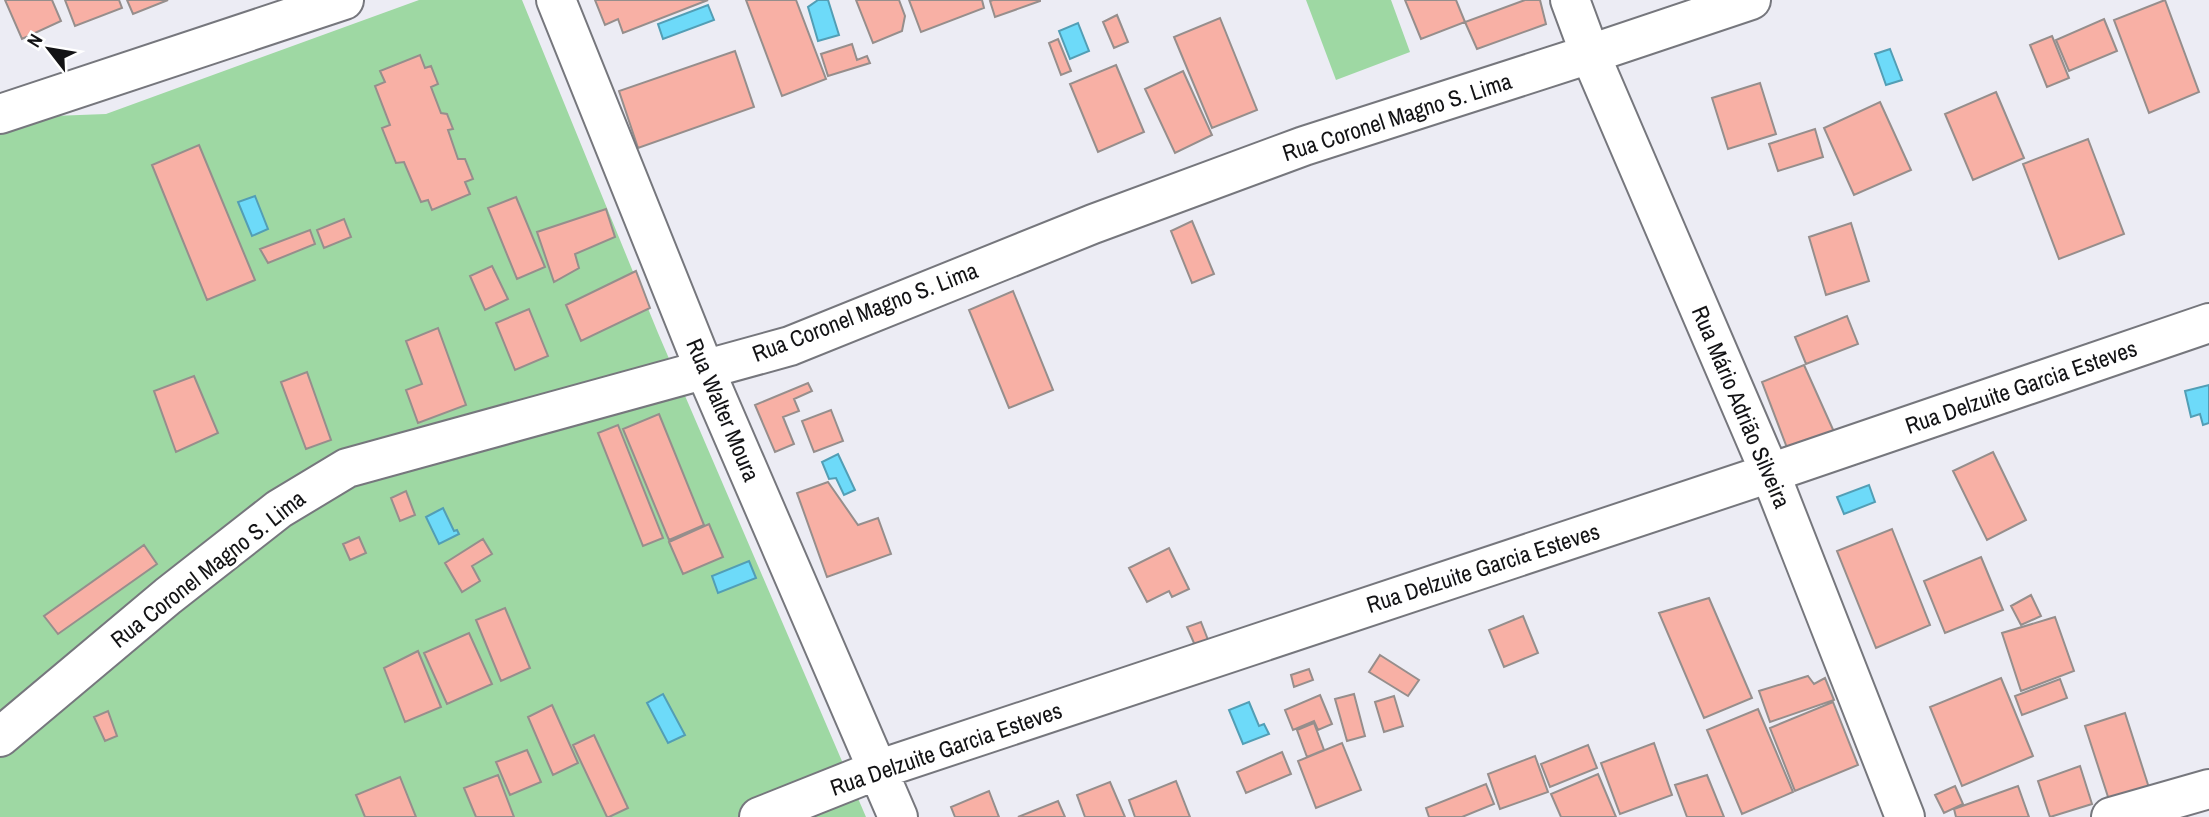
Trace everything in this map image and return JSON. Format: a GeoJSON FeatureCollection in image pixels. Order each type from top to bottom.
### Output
{"type":"FeatureCollection","features":[{"type":"Feature","properties":{"kind":"street"},"geometry":{"type":"LineString","coordinates":[[0,114],[344,0]]}},
{"type":"Feature","properties":{"kind":"street","name":"Rua Walter Moura"},"geometry":{"type":"LineString","coordinates":[[556,0],[704,368],[898,817]]}},
{"type":"Feature","properties":{"kind":"street","name":"Rua Mário Adrião Silveira"},"geometry":{"type":"LineString","coordinates":[[1570,0],[1590,54],[1770,473],[1905,817]]}},
{"type":"Feature","properties":{"kind":"street","name":"Rua Coronel Magno S. Lima"},"geometry":{"type":"LineString","coordinates":[[0,737],[168,596],[279,509],[347,468],[790,346],[1093,223],[1304,146],[1751,0]]}},
{"type":"Feature","properties":{"kind":"street","name":"Rua Delzuite Garcia Esteves"},"geometry":{"type":"LineString","coordinates":[[759,817],[877,770],[1770,473],[2209,323]]}},
{"type":"Feature","properties":{"kind":"street"},"geometry":{"type":"LineString","coordinates":[[2111,817],[2209,789]]}},
{"type":"Feature","properties":{"kind":"green space"},"geometry":{"type":"Polygon","coordinates":[[[419,0],[522,0],[658,333],[866,817],[0,817],[0,118],[106,114],[419,0]]]}},
{"type":"Feature","properties":{"kind":"green space"},"geometry":{"type":"Polygon","coordinates":[[[1306,0],[1391,0],[1410,52],[1336,80],[1306,0]]]}},
{"type":"Feature","properties":{"kind":"water"},"geometry":{"type":"Polygon","coordinates":[[[818,0],[828,0],[839,35],[818,41],[808,7],[818,0]]]}},
{"type":"Feature","properties":{"kind":"water"},"geometry":{"type":"Polygon","coordinates":[[[708,5],[714,20],[663,39],[658,24],[708,5]]]}},
{"type":"Feature","properties":{"kind":"water"},"geometry":{"type":"Polygon","coordinates":[[[1078,23],[1089,51],[1070,59],[1059,31],[1078,23]]]}},
{"type":"Feature","properties":{"kind":"water"},"geometry":{"type":"Polygon","coordinates":[[[1890,49],[1902,80],[1886,85],[1875,54],[1890,49]]]}},
{"type":"Feature","properties":{"kind":"water"},"geometry":{"type":"Polygon","coordinates":[[[255,196],[268,229],[252,236],[238,202],[255,196]]]}},
{"type":"Feature","properties":{"kind":"water"},"geometry":{"type":"Polygon","coordinates":[[[2209,385],[2209,423],[2203,425],[2200,414],[2191,417],[2185,391],[2209,385]]]}},
{"type":"Feature","properties":{"kind":"water"},"geometry":{"type":"Polygon","coordinates":[[[838,454],[855,490],[844,495],[836,478],[829,479],[822,462],[838,454]]]}},
{"type":"Feature","properties":{"kind":"water"},"geometry":{"type":"Polygon","coordinates":[[[1869,485],[1875,502],[1844,514],[1837,497],[1869,485]]]}},
{"type":"Feature","properties":{"kind":"water"},"geometry":{"type":"Polygon","coordinates":[[[443,508],[454,531],[457,530],[459,534],[439,544],[426,517],[443,508]]]}},
{"type":"Feature","properties":{"kind":"water"},"geometry":{"type":"Polygon","coordinates":[[[749,561],[756,578],[718,593],[712,576],[749,561]]]}},
{"type":"Feature","properties":{"kind":"water"},"geometry":{"type":"Polygon","coordinates":[[[663,694],[685,735],[668,743],[647,703],[663,694]]]}},
{"type":"Feature","properties":{"kind":"water"},"geometry":{"type":"Polygon","coordinates":[[[1249,702],[1259,726],[1264,724],[1269,734],[1243,744],[1229,710],[1249,702]]]}},
{"type":"Feature","properties":{"kind":"building"},"geometry":{"type":"Polygon","coordinates":[[[5,0],[52,0],[61,21],[22,39],[5,0]]]}},
{"type":"Feature","properties":{"kind":"building"},"geometry":{"type":"Polygon","coordinates":[[[65,0],[119,0],[122,8],[75,26],[65,0]]]}},
{"type":"Feature","properties":{"kind":"building"},"geometry":{"type":"Polygon","coordinates":[[[127,0],[168,0],[133,14],[127,0]]]}},
{"type":"Feature","properties":{"kind":"building"},"geometry":{"type":"Polygon","coordinates":[[[595,0],[708,0],[623,33],[618,19],[605,25],[595,0]]]}},
{"type":"Feature","properties":{"kind":"building"},"geometry":{"type":"Polygon","coordinates":[[[746,0],[796,0],[826,79],[782,96],[746,0]]]}},
{"type":"Feature","properties":{"kind":"building"},"geometry":{"type":"Polygon","coordinates":[[[856,0],[899,0],[905,16],[902,31],[873,43],[856,0]]]}},
{"type":"Feature","properties":{"kind":"building"},"geometry":{"type":"Polygon","coordinates":[[[909,0],[982,0],[984,8],[921,32],[909,0]]]}},
{"type":"Feature","properties":{"kind":"building"},"geometry":{"type":"Polygon","coordinates":[[[1405,0],[1456,0],[1465,22],[1421,39],[1405,0]]]}},
{"type":"Feature","properties":{"kind":"building"},"geometry":{"type":"Polygon","coordinates":[[[1525,0],[1540,0],[1546,24],[1477,49],[1465,22],[1525,0]]]}},
{"type":"Feature","properties":{"kind":"building"},"geometry":{"type":"Polygon","coordinates":[[[2165,0],[2199,92],[2149,113],[2114,20],[2165,0]]]}},
{"type":"Feature","properties":{"kind":"building"},"geometry":{"type":"Polygon","coordinates":[[[990,1],[1040,1],[995,17],[990,1]]]}},
{"type":"Feature","properties":{"kind":"building"},"geometry":{"type":"Polygon","coordinates":[[[1117,15],[1128,42],[1114,48],[1103,22],[1117,15]]]}},
{"type":"Feature","properties":{"kind":"building"},"geometry":{"type":"Polygon","coordinates":[[[1220,18],[1257,110],[1212,128],[1174,37],[1220,18]]]}},
{"type":"Feature","properties":{"kind":"building"},"geometry":{"type":"Polygon","coordinates":[[[2104,19],[2117,51],[2069,71],[2056,40],[2104,19]]]}},
{"type":"Feature","properties":{"kind":"building"},"geometry":{"type":"Polygon","coordinates":[[[2052,36],[2069,78],[2047,87],[2030,45],[2052,36]]]}},
{"type":"Feature","properties":{"kind":"building"},"geometry":{"type":"Polygon","coordinates":[[[1058,39],[1071,71],[1061,75],[1049,43],[1058,39]]]}},
{"type":"Feature","properties":{"kind":"building"},"geometry":{"type":"Polygon","coordinates":[[[852,44],[857,60],[867,56],[870,63],[828,76],[821,54],[852,44]]]}},
{"type":"Feature","properties":{"kind":"building"},"geometry":{"type":"Polygon","coordinates":[[[735,51],[754,107],[638,148],[619,91],[735,51]]]}},
{"type":"Feature","properties":{"kind":"building"},"geometry":{"type":"Polygon","coordinates":[[[420,55],[425,68],[431,66],[438,84],[431,87],[441,113],[447,114],[453,129],[448,130],[458,159],[465,159],[473,179],[465,182],[470,194],[432,210],[428,200],[421,202],[404,162],[396,163],[382,128],[390,125],[375,86],[385,82],[380,71],[420,55]]]}},
{"type":"Feature","properties":{"kind":"building"},"geometry":{"type":"Polygon","coordinates":[[[1116,65],[1144,132],[1098,152],[1070,84],[1116,65]]]}},
{"type":"Feature","properties":{"kind":"building"},"geometry":{"type":"Polygon","coordinates":[[[1183,71],[1212,135],[1175,153],[1145,89],[1183,71]]]}},
{"type":"Feature","properties":{"kind":"building"},"geometry":{"type":"Polygon","coordinates":[[[1760,83],[1776,134],[1728,149],[1712,98],[1760,83]]]}},
{"type":"Feature","properties":{"kind":"building"},"geometry":{"type":"Polygon","coordinates":[[[1996,92],[2024,158],[1973,180],[1945,114],[1996,92]]]}},
{"type":"Feature","properties":{"kind":"building"},"geometry":{"type":"Polygon","coordinates":[[[1880,102],[1911,170],[1854,195],[1824,128],[1880,102]]]}},
{"type":"Feature","properties":{"kind":"building"},"geometry":{"type":"Polygon","coordinates":[[[1815,129],[1823,157],[1778,171],[1769,144],[1815,129]]]}},
{"type":"Feature","properties":{"kind":"building"},"geometry":{"type":"Polygon","coordinates":[[[2088,139],[2124,234],[2059,259],[2023,164],[2088,139]]]}},
{"type":"Feature","properties":{"kind":"building"},"geometry":{"type":"Polygon","coordinates":[[[199,145],[255,280],[207,300],[152,165],[199,145]]]}},
{"type":"Feature","properties":{"kind":"building"},"geometry":{"type":"Polygon","coordinates":[[[516,197],[545,267],[517,279],[488,208],[516,197]]]}},
{"type":"Feature","properties":{"kind":"building"},"geometry":{"type":"Polygon","coordinates":[[[606,209],[615,237],[575,254],[579,268],[554,282],[537,232],[606,209]]]}},
{"type":"Feature","properties":{"kind":"building"},"geometry":{"type":"Polygon","coordinates":[[[344,219],[351,237],[324,248],[317,230],[344,219]]]}},
{"type":"Feature","properties":{"kind":"building"},"geometry":{"type":"Polygon","coordinates":[[[1192,221],[1214,274],[1192,283],[1171,231],[1192,221]]]}},
{"type":"Feature","properties":{"kind":"building"},"geometry":{"type":"Polygon","coordinates":[[[1851,223],[1869,281],[1826,295],[1809,237],[1851,223]]]}},
{"type":"Feature","properties":{"kind":"building"},"geometry":{"type":"Polygon","coordinates":[[[310,230],[315,244],[268,263],[260,249],[310,230]]]}},
{"type":"Feature","properties":{"kind":"building"},"geometry":{"type":"Polygon","coordinates":[[[492,266],[508,299],[485,310],[470,276],[492,266]]]}},
{"type":"Feature","properties":{"kind":"building"},"geometry":{"type":"Polygon","coordinates":[[[636,271],[650,308],[581,341],[566,305],[636,271]]]}},
{"type":"Feature","properties":{"kind":"building"},"geometry":{"type":"Polygon","coordinates":[[[1013,291],[1053,390],[1009,408],[969,310],[1013,291]]]}},
{"type":"Feature","properties":{"kind":"building"},"geometry":{"type":"Polygon","coordinates":[[[529,309],[548,356],[515,370],[496,323],[529,309]]]}},
{"type":"Feature","properties":{"kind":"building"},"geometry":{"type":"Polygon","coordinates":[[[1847,316],[1858,344],[1806,364],[1795,337],[1847,316]]]}},
{"type":"Feature","properties":{"kind":"building"},"geometry":{"type":"Polygon","coordinates":[[[438,328],[466,405],[418,423],[406,390],[422,384],[406,341],[438,328]]]}},
{"type":"Feature","properties":{"kind":"building"},"geometry":{"type":"Polygon","coordinates":[[[1804,365],[1835,434],[1789,453],[1762,382],[1804,365]]]}},
{"type":"Feature","properties":{"kind":"building"},"geometry":{"type":"Polygon","coordinates":[[[307,372],[331,440],[306,449],[281,382],[307,372]]]}},
{"type":"Feature","properties":{"kind":"building"},"geometry":{"type":"Polygon","coordinates":[[[194,376],[218,433],[176,452],[154,391],[194,376]]]}},
{"type":"Feature","properties":{"kind":"building"},"geometry":{"type":"Polygon","coordinates":[[[808,383],[812,391],[794,399],[799,411],[783,417],[794,444],[775,452],[755,405],[808,383]]]}},
{"type":"Feature","properties":{"kind":"building"},"geometry":{"type":"Polygon","coordinates":[[[831,410],[843,441],[814,452],[802,421],[831,410]]]}},
{"type":"Feature","properties":{"kind":"building"},"geometry":{"type":"Polygon","coordinates":[[[659,414],[704,525],[669,540],[623,429],[659,414]]]}},
{"type":"Feature","properties":{"kind":"building"},"geometry":{"type":"Polygon","coordinates":[[[618,425],[663,538],[643,546],[598,433],[618,425]]]}},
{"type":"Feature","properties":{"kind":"building"},"geometry":{"type":"Polygon","coordinates":[[[1993,452],[2026,520],[1987,540],[1953,471],[1993,452]]]}},
{"type":"Feature","properties":{"kind":"building"},"geometry":{"type":"Polygon","coordinates":[[[828,482],[858,525],[878,518],[891,554],[827,577],[797,493],[828,482]]]}},
{"type":"Feature","properties":{"kind":"building"},"geometry":{"type":"Polygon","coordinates":[[[406,491],[415,515],[400,521],[391,498],[406,491]]]}},
{"type":"Feature","properties":{"kind":"building"},"geometry":{"type":"Polygon","coordinates":[[[709,524],[723,557],[683,574],[669,542],[709,524]]]}},
{"type":"Feature","properties":{"kind":"building"},"geometry":{"type":"Polygon","coordinates":[[[1892,529],[1930,625],[1876,648],[1837,551],[1892,529]]]}},
{"type":"Feature","properties":{"kind":"building"},"geometry":{"type":"Polygon","coordinates":[[[359,537],[366,553],[350,560],[343,544],[359,537]]]}},
{"type":"Feature","properties":{"kind":"building"},"geometry":{"type":"Polygon","coordinates":[[[483,539],[492,554],[472,566],[480,581],[462,592],[445,563],[483,539]]]}},
{"type":"Feature","properties":{"kind":"building"},"geometry":{"type":"Polygon","coordinates":[[[144,545],[157,564],[58,634],[44,616],[144,545]]]}},
{"type":"Feature","properties":{"kind":"building"},"geometry":{"type":"Polygon","coordinates":[[[1169,548],[1189,589],[1172,597],[1169,591],[1147,602],[1129,568],[1169,548]]]}},
{"type":"Feature","properties":{"kind":"building"},"geometry":{"type":"Polygon","coordinates":[[[1981,557],[2003,610],[1945,633],[1924,581],[1981,557]]]}},
{"type":"Feature","properties":{"kind":"building"},"geometry":{"type":"Polygon","coordinates":[[[2031,595],[2041,616],[2021,625],[2011,606],[2031,595]]]}},
{"type":"Feature","properties":{"kind":"building"},"geometry":{"type":"Polygon","coordinates":[[[1709,598],[1752,698],[1704,718],[1659,613],[1709,598]]]}},
{"type":"Feature","properties":{"kind":"building"},"geometry":{"type":"Polygon","coordinates":[[[505,608],[530,668],[501,681],[476,620],[505,608]]]}},
{"type":"Feature","properties":{"kind":"building"},"geometry":{"type":"Polygon","coordinates":[[[1523,616],[1538,653],[1504,667],[1489,630],[1523,616]]]}},
{"type":"Feature","properties":{"kind":"building"},"geometry":{"type":"Polygon","coordinates":[[[2055,617],[2074,671],[2021,691],[2002,633],[2055,617]]]}},
{"type":"Feature","properties":{"kind":"building"},"geometry":{"type":"Polygon","coordinates":[[[1201,622],[1210,645],[1197,650],[1187,627],[1201,622]]]}},
{"type":"Feature","properties":{"kind":"building"},"geometry":{"type":"Polygon","coordinates":[[[469,633],[492,684],[447,704],[424,653],[469,633]]]}},
{"type":"Feature","properties":{"kind":"building"},"geometry":{"type":"Polygon","coordinates":[[[418,651],[441,707],[405,722],[384,668],[418,651]]]}},
{"type":"Feature","properties":{"kind":"building"},"geometry":{"type":"Polygon","coordinates":[[[1380,655],[1419,680],[1408,696],[1369,672],[1380,655]]]}},
{"type":"Feature","properties":{"kind":"building"},"geometry":{"type":"Polygon","coordinates":[[[1309,669],[1313,680],[1294,687],[1291,675],[1309,669]]]}},
{"type":"Feature","properties":{"kind":"building"},"geometry":{"type":"Polygon","coordinates":[[[1808,676],[1814,684],[1825,678],[1834,700],[1770,722],[1759,691],[1808,676]]]}},
{"type":"Feature","properties":{"kind":"building"},"geometry":{"type":"Polygon","coordinates":[[[2001,678],[2033,756],[1962,786],[1930,707],[2001,678]]]}},
{"type":"Feature","properties":{"kind":"building"},"geometry":{"type":"Polygon","coordinates":[[[2060,679],[2067,698],[2022,715],[2015,696],[2060,679]]]}},
{"type":"Feature","properties":{"kind":"building"},"geometry":{"type":"Polygon","coordinates":[[[1354,694],[1365,736],[1347,741],[1335,699],[1354,694]]]}},
{"type":"Feature","properties":{"kind":"building"},"geometry":{"type":"Polygon","coordinates":[[[1320,695],[1332,724],[1318,730],[1314,721],[1293,730],[1285,710],[1320,695]]]}},
{"type":"Feature","properties":{"kind":"building"},"geometry":{"type":"Polygon","coordinates":[[[1394,696],[1403,726],[1384,732],[1375,702],[1394,696]]]}},
{"type":"Feature","properties":{"kind":"building"},"geometry":{"type":"Polygon","coordinates":[[[1833,702],[1858,765],[1795,791],[1770,728],[1833,702]]]}},
{"type":"Feature","properties":{"kind":"building"},"geometry":{"type":"Polygon","coordinates":[[[552,705],[578,763],[553,775],[528,717],[552,705]]]}},
{"type":"Feature","properties":{"kind":"building"},"geometry":{"type":"Polygon","coordinates":[[[1758,709],[1793,792],[1742,814],[1707,730],[1758,709]]]}},
{"type":"Feature","properties":{"kind":"building"},"geometry":{"type":"Polygon","coordinates":[[[108,711],[117,736],[105,741],[94,717],[108,711]]]}},
{"type":"Feature","properties":{"kind":"building"},"geometry":{"type":"Polygon","coordinates":[[[2125,713],[2151,794],[2111,806],[2085,726],[2125,713]]]}},
{"type":"Feature","properties":{"kind":"building"},"geometry":{"type":"Polygon","coordinates":[[[1314,723],[1324,750],[1307,757],[1297,730],[1314,723]]]}},
{"type":"Feature","properties":{"kind":"building"},"geometry":{"type":"Polygon","coordinates":[[[594,735],[628,808],[609,817],[573,745],[594,735]]]}},
{"type":"Feature","properties":{"kind":"building"},"geometry":{"type":"Polygon","coordinates":[[[1342,743],[1361,790],[1316,808],[1298,761],[1342,743]]]}},
{"type":"Feature","properties":{"kind":"building"},"geometry":{"type":"Polygon","coordinates":[[[1654,743],[1672,795],[1620,814],[1601,763],[1654,743]]]}},
{"type":"Feature","properties":{"kind":"building"},"geometry":{"type":"Polygon","coordinates":[[[1588,745],[1597,768],[1550,787],[1541,764],[1588,745]]]}},
{"type":"Feature","properties":{"kind":"building"},"geometry":{"type":"Polygon","coordinates":[[[527,750],[541,782],[510,795],[496,762],[527,750]]]}},
{"type":"Feature","properties":{"kind":"building"},"geometry":{"type":"Polygon","coordinates":[[[1282,752],[1291,774],[1246,793],[1237,772],[1282,752]]]}},
{"type":"Feature","properties":{"kind":"building"},"geometry":{"type":"Polygon","coordinates":[[[1535,756],[1548,792],[1500,809],[1488,774],[1535,756]]]}},
{"type":"Feature","properties":{"kind":"building"},"geometry":{"type":"Polygon","coordinates":[[[2080,766],[2092,804],[2050,817],[2038,781],[2080,766]]]}},
{"type":"Feature","properties":{"kind":"building"},"geometry":{"type":"Polygon","coordinates":[[[1598,774],[1616,817],[1561,817],[1551,794],[1598,774]]]}},
{"type":"Feature","properties":{"kind":"building"},"geometry":{"type":"Polygon","coordinates":[[[498,775],[514,817],[476,817],[464,788],[498,775]]]}},
{"type":"Feature","properties":{"kind":"building"},"geometry":{"type":"Polygon","coordinates":[[[1707,775],[1724,817],[1687,817],[1675,785],[1707,775]]]}},
{"type":"Feature","properties":{"kind":"building"},"geometry":{"type":"Polygon","coordinates":[[[400,777],[416,817],[365,817],[356,795],[400,777]]]}},
{"type":"Feature","properties":{"kind":"building"},"geometry":{"type":"Polygon","coordinates":[[[1176,781],[1190,817],[1135,817],[1129,800],[1176,781]]]}},
{"type":"Feature","properties":{"kind":"building"},"geometry":{"type":"Polygon","coordinates":[[[1110,782],[1125,817],[1085,817],[1077,795],[1110,782]]]}},
{"type":"Feature","properties":{"kind":"building"},"geometry":{"type":"Polygon","coordinates":[[[1486,784],[1494,804],[1462,817],[1429,817],[1426,808],[1486,784]]]}},
{"type":"Feature","properties":{"kind":"building"},"geometry":{"type":"Polygon","coordinates":[[[1955,786],[1963,804],[1944,813],[1935,795],[1955,786]]]}},
{"type":"Feature","properties":{"kind":"building"},"geometry":{"type":"Polygon","coordinates":[[[2018,786],[2029,817],[1956,817],[1954,809],[2018,786]]]}},
{"type":"Feature","properties":{"kind":"building"},"geometry":{"type":"Polygon","coordinates":[[[989,791],[999,817],[955,817],[951,807],[989,791]]]}},
{"type":"Feature","properties":{"kind":"building"},"geometry":{"type":"Polygon","coordinates":[[[1058,801],[1065,817],[1018,817],[1058,801]]]}}]}
